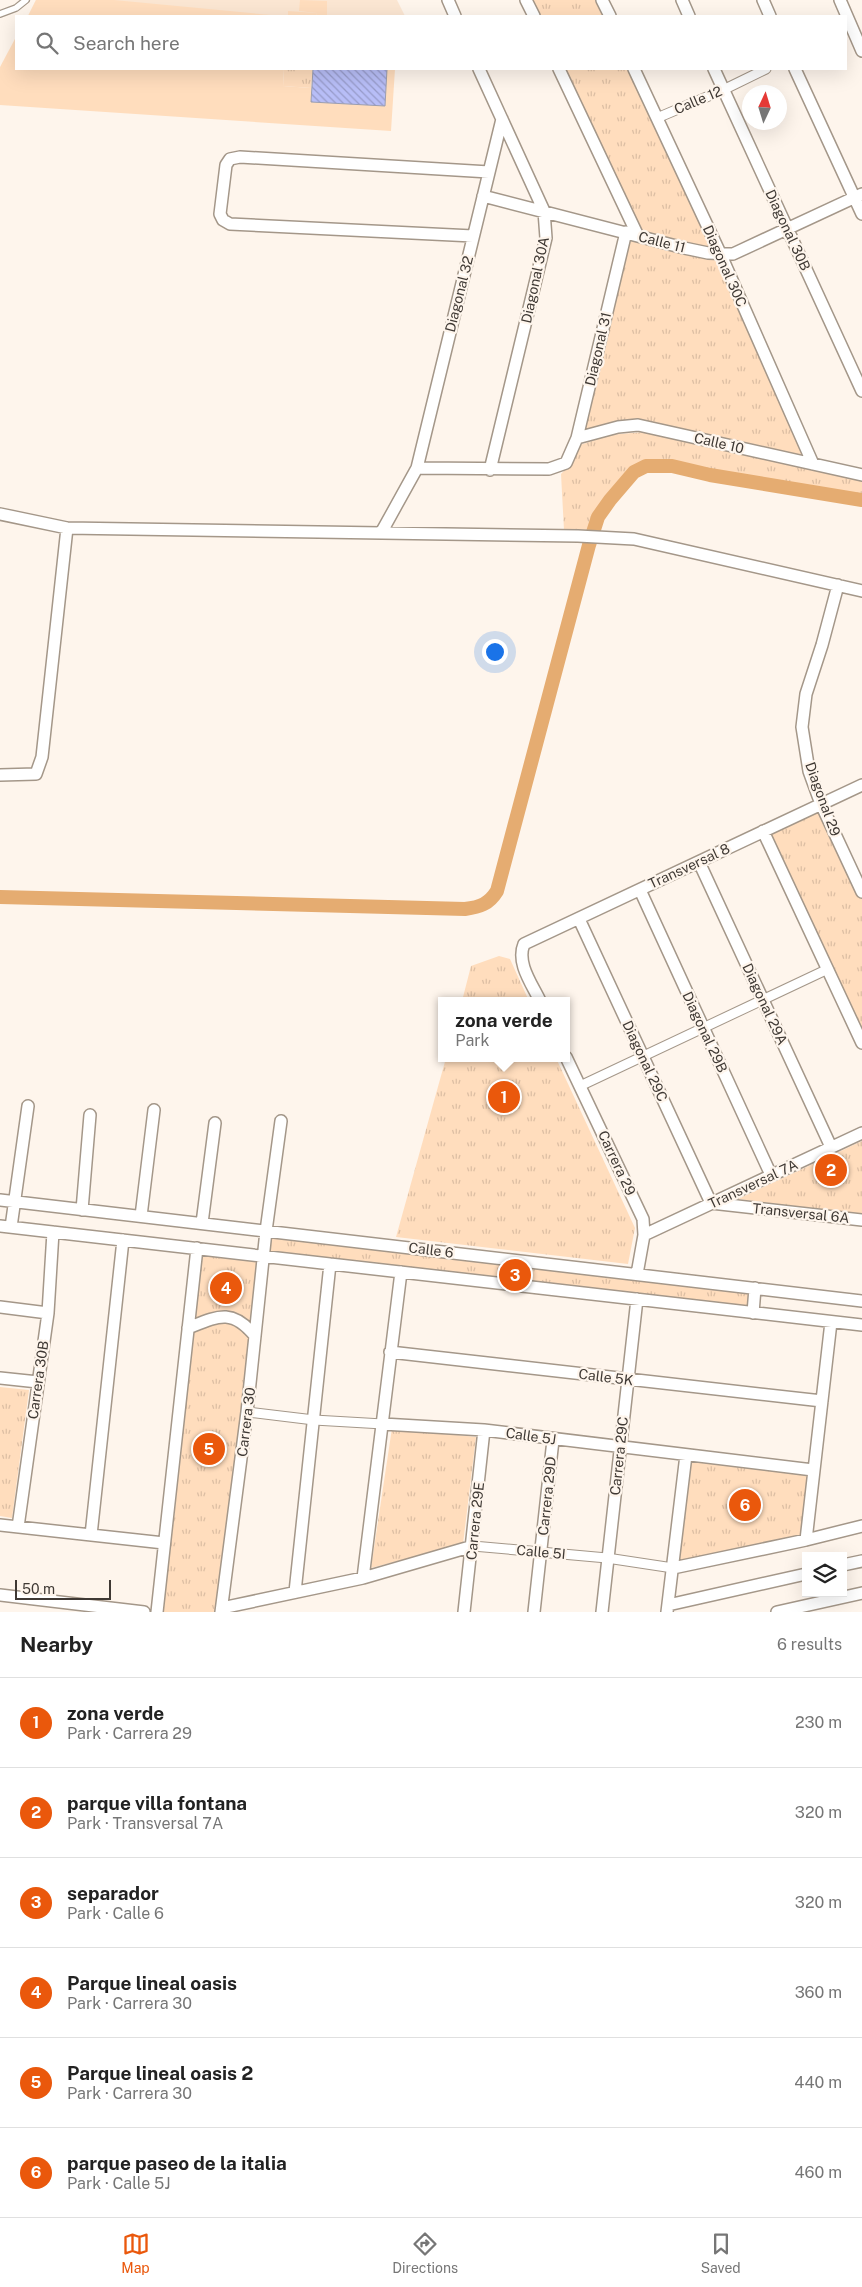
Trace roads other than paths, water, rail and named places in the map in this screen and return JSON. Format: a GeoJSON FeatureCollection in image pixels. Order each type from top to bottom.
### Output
{"type":"FeatureCollection","features":[{"type":"Feature","properties":{"kind":"street"},"geometry":{"type":"LineString","coordinates":[[448,0],[455,15]]}},
{"type":"Feature","properties":{"kind":"street"},"geometry":{"type":"LineString","coordinates":[[526,0],[534,15]]}},
{"type":"Feature","properties":{"kind":"street"},"geometry":{"type":"LineString","coordinates":[[602,0],[610,15]]}},
{"type":"Feature","properties":{"kind":"street"},"geometry":{"type":"LineString","coordinates":[[682,0],[689,15]]}},
{"type":"Feature","properties":{"kind":"street"},"geometry":{"type":"LineString","coordinates":[[763,0],[770,15]]}},
{"type":"Feature","properties":{"kind":"street"},"geometry":{"type":"LineString","coordinates":[[840,0],[845,15]]}},
{"type":"Feature","properties":{"kind":"street"},"geometry":{"type":"LineString","coordinates":[[849,29],[862,51]]}},
{"type":"Feature","properties":{"kind":"street","name":"Diagonal 30A"},"geometry":{"type":"LineString","coordinates":[[479,70],[544,211],[546,238],[490,470]]}},
{"type":"Feature","properties":{"kind":"street"},"geometry":{"type":"LineString","coordinates":[[559,70],[638,236]]}},
{"type":"Feature","properties":{"kind":"street","name":"Diagonal 30C"},"geometry":{"type":"LineString","coordinates":[[634,70],[720,253],[813,464]]}},
{"type":"Feature","properties":{"kind":"street","name":"Diagonal 30B"},"geometry":{"type":"LineString","coordinates":[[714,70],[862,391]]}},
{"type":"Feature","properties":{"kind":"street","name":"Calle 12"},"geometry":{"type":"LineString","coordinates":[[657,118],[724,90],[764,70]]}},
{"type":"Feature","properties":{"kind":"street"},"geometry":{"type":"LineString","coordinates":[[795,70],[858,196],[862,214]]}},
{"type":"Feature","properties":{"kind":"street","name":"Diagonal 32"},"geometry":{"type":"LineString","coordinates":[[381,533],[417,468],[502,119]]}},
{"type":"Feature","properties":{"kind":"street"},"geometry":{"type":"LineString","coordinates":[[473,236],[230,224],[223,220],[220,214],[226,165],[230,159],[240,157],[489,172]]}},
{"type":"Feature","properties":{"kind":"street","name":"Calle 11"},"geometry":{"type":"LineString","coordinates":[[483,196],[684,248],[733,254],[858,196]]}},
{"type":"Feature","properties":{"kind":"street","name":"Diagonal 31"},"geometry":{"type":"LineString","coordinates":[[490,470],[549,470],[566,463],[576,438],[626,232]]}},
{"type":"Feature","properties":{"kind":"street"},"geometry":{"type":"LineString","coordinates":[[851,366],[862,361]]}},
{"type":"Feature","properties":{"kind":"street","name":"Calle 10"},"geometry":{"type":"LineString","coordinates":[[576,438],[618,427],[638,425],[862,475]]}},
{"type":"Feature","properties":{"kind":"street"},"geometry":{"type":"LineString","coordinates":[[417,468],[490,470]]}},
{"type":"Feature","properties":{"kind":"street"},"geometry":{"type":"LineString","coordinates":[[0,514],[66,528],[612,537],[634,539],[862,591]]}},
{"type":"Feature","properties":{"kind":"street"},"geometry":{"type":"LineString","coordinates":[[0,775],[36,774],[42,757],[66,528]]}},
{"type":"Feature","properties":{"kind":"street","name":"Diagonal 29"},"geometry":{"type":"LineString","coordinates":[[838,585],[822,645],[806,694],[802,727],[809,770],[821,804],[859,877],[862,892]]}},
{"type":"Feature","properties":{"kind":"street","name":"Transversal 8"},"geometry":{"type":"LineString","coordinates":[[538,997],[521,961],[521,952],[524,944],[862,784]]}},
{"type":"Feature","properties":{"kind":"street"},"geometry":{"type":"LineString","coordinates":[[763,831],[862,1043]]}},
{"type":"Feature","properties":{"kind":"street","name":"Diagonal 29A"},"geometry":{"type":"LineString","coordinates":[[699,862],[831,1147]]}},
{"type":"Feature","properties":{"kind":"street","name":"Diagonal 29B"},"geometry":{"type":"LineString","coordinates":[[640,890],[771,1175]]}},
{"type":"Feature","properties":{"kind":"street","name":"Diagonal 29C"},"geometry":{"type":"LineString","coordinates":[[579,919],[711,1203]]}},
{"type":"Feature","properties":{"kind":"street"},"geometry":{"type":"LineString","coordinates":[[580,1086],[828,969]]}},
{"type":"Feature","properties":{"kind":"street","name":"Carrera 29"},"geometry":{"type":"LineString","coordinates":[[568,1062],[643,1219],[644,1235],[637,1274]]}},
{"type":"Feature","properties":{"kind":"street"},"geometry":{"type":"LineString","coordinates":[[5,1226],[14,1202],[28,1106]]}},
{"type":"Feature","properties":{"kind":"street"},"geometry":{"type":"LineString","coordinates":[[141,1216],[154,1110]]}},
{"type":"Feature","properties":{"kind":"street"},"geometry":{"type":"LineString","coordinates":[[82,1210],[90,1115]]}},
{"type":"Feature","properties":{"kind":"street","name":"Carrera 30"},"geometry":{"type":"LineString","coordinates":[[222,1610],[247,1412],[266,1231],[281,1121]]}},
{"type":"Feature","properties":{"kind":"street"},"geometry":{"type":"LineString","coordinates":[[202,1224],[215,1124]]}},
{"type":"Feature","properties":{"kind":"street","name":"Transversal 7A"},"geometry":{"type":"LineString","coordinates":[[644,1235],[862,1133]]}},
{"type":"Feature","properties":{"kind":"street","name":"Calle 6"},"geometry":{"type":"LineString","coordinates":[[0,1200],[862,1301]]}},
{"type":"Feature","properties":{"kind":"street","name":"Transversal 6A"},"geometry":{"type":"LineString","coordinates":[[711,1203],[862,1220]]}},
{"type":"Feature","properties":{"kind":"street","name":"Calle 6"},"geometry":{"type":"LineString","coordinates":[[5,1226],[862,1325]]}},
{"type":"Feature","properties":{"kind":"street","name":"Carrera 30B"},"geometry":{"type":"LineString","coordinates":[[18,1527],[48,1313],[53,1232]]}},
{"type":"Feature","properties":{"kind":"street"},"geometry":{"type":"LineString","coordinates":[[91,1535],[123,1240]]}},
{"type":"Feature","properties":{"kind":"street"},"geometry":{"type":"LineString","coordinates":[[157,1612],[198,1248]]}},
{"type":"Feature","properties":{"kind":"street"},"geometry":{"type":"LineString","coordinates":[[295,1592],[330,1264]]}},
{"type":"Feature","properties":{"kind":"street"},"geometry":{"type":"LineString","coordinates":[[363,1578],[400,1272]]}},
{"type":"Feature","properties":{"kind":"street"},"geometry":{"type":"LineString","coordinates":[[753,1313],[755,1288]]}},
{"type":"Feature","properties":{"kind":"street","name":"Carrera 29C"},"geometry":{"type":"LineString","coordinates":[[602,1612],[637,1300]]}},
{"type":"Feature","properties":{"kind":"street"},"geometry":{"type":"LineString","coordinates":[[0,1307],[48,1313]]}},
{"type":"Feature","properties":{"kind":"street"},"geometry":{"type":"LineString","coordinates":[[188,1328],[213,1318],[230,1317],[242,1322],[255,1336]]}},
{"type":"Feature","properties":{"kind":"street"},"geometry":{"type":"LineString","coordinates":[[806,1540],[831,1322]]}},
{"type":"Feature","properties":{"kind":"street","name":"Calle 5K"},"geometry":{"type":"LineString","coordinates":[[390,1352],[822,1401]]}},
{"type":"Feature","properties":{"kind":"street"},"geometry":{"type":"LineString","coordinates":[[0,1378],[38,1382]]}},
{"type":"Feature","properties":{"kind":"street","name":"Calle 5J"},"geometry":{"type":"LineString","coordinates":[[247,1412],[314,1420],[484,1430],[553,1440],[813,1470]]}},
{"type":"Feature","properties":{"kind":"street","name":"Carrera 29E"},"geometry":{"type":"LineString","coordinates":[[464,1612],[473,1546],[484,1430]]}},
{"type":"Feature","properties":{"kind":"street","name":"Carrera 29D"},"geometry":{"type":"LineString","coordinates":[[534,1612],[553,1440]]}},
{"type":"Feature","properties":{"kind":"street"},"geometry":{"type":"LineString","coordinates":[[686,1455],[668,1609],[802,1575]]}},
{"type":"Feature","properties":{"kind":"street"},"geometry":{"type":"LineString","coordinates":[[0,1524],[164,1543]]}},
{"type":"Feature","properties":{"kind":"street","name":"Calle 5I"},"geometry":{"type":"LineString","coordinates":[[222,1610],[363,1578],[473,1546],[608,1558],[673,1568],[806,1540],[862,1526]]}},
{"type":"Feature","properties":{"kind":"street"},"geometry":{"type":"LineString","coordinates":[[847,1565],[862,1561]]}},
{"type":"Feature","properties":{"kind":"street"},"geometry":{"type":"LineString","coordinates":[[777,1612],[862,1593]]}},
{"type":"Feature","properties":{"kind":"street"},"geometry":{"type":"LineString","coordinates":[[0,1595],[144,1612]]}},
{"type":"Feature","properties":{"kind":"lane"},"geometry":{"type":"LineString","coordinates":[[0,14],[16,8],[26,0]]}},
{"type":"Feature","properties":{"kind":"waterway"},"geometry":{"type":"LineString","coordinates":[[0,897],[465,909],[484,904],[497,891],[598,517],[634,472],[646,466],[672,466],[710,475],[862,500]]}},
{"type":"Feature","properties":{"kind":"place","name":"zona verde"},"geometry":{"type":"Point","coordinates":[504,1097]}},
{"type":"Feature","properties":{"kind":"place","name":"parque villa fontana"},"geometry":{"type":"Point","coordinates":[831,1170]}},
{"type":"Feature","properties":{"kind":"place","name":"separador"},"geometry":{"type":"Point","coordinates":[515,1275]}},
{"type":"Feature","properties":{"kind":"place","name":"Parque lineal oasis"},"geometry":{"type":"Point","coordinates":[226,1288]}},
{"type":"Feature","properties":{"kind":"place","name":"Parque lineal oasis 2"},"geometry":{"type":"Point","coordinates":[209,1449]}},
{"type":"Feature","properties":{"kind":"place","name":"parque paseo de la italia"},"geometry":{"type":"Point","coordinates":[745,1505]}}]}
